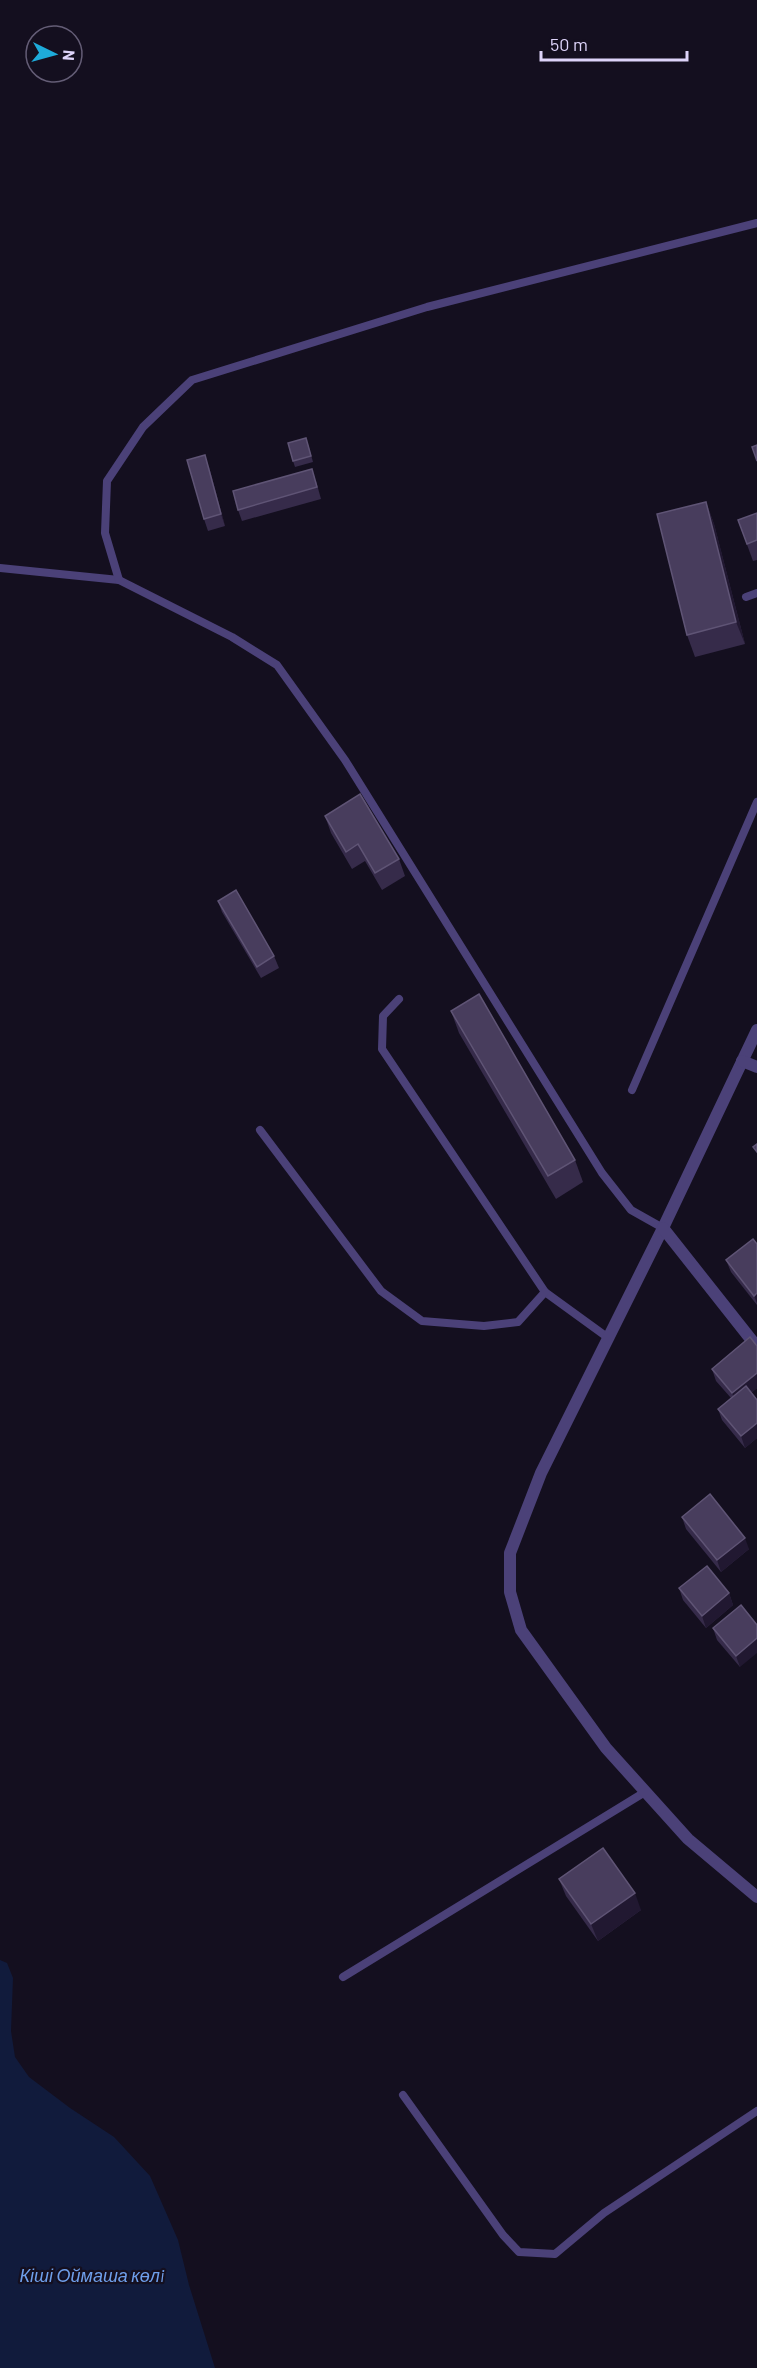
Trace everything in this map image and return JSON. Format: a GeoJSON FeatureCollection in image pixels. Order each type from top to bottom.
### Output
{"type":"FeatureCollection","features":[{"type":"Feature","properties":{"kind":"street"},"geometry":{"type":"LineString","coordinates":[[757,1030],[663,1228],[541,1473],[510,1553],[510,1592],[521,1630],[606,1748],[688,1839],[757,1897]]}},
{"type":"Feature","properties":{"kind":"street"},"geometry":{"type":"LineString","coordinates":[[742,1061],[757,1067]]}},
{"type":"Feature","properties":{"kind":"street"},"geometry":{"type":"LineString","coordinates":[[663,1228],[757,1347]]}},
{"type":"Feature","properties":{"kind":"lane"},"geometry":{"type":"LineString","coordinates":[[119,580],[105,533],[106,481],[143,428],[192,380],[428,307],[757,223]]}},
{"type":"Feature","properties":{"kind":"lane"},"geometry":{"type":"LineString","coordinates":[[0,568],[119,580],[232,637],[277,665],[345,760],[602,1173],[631,1210],[663,1228]]}},
{"type":"Feature","properties":{"kind":"lane"},"geometry":{"type":"LineString","coordinates":[[746,597],[757,593]]}},
{"type":"Feature","properties":{"kind":"lane"},"geometry":{"type":"LineString","coordinates":[[632,1090],[757,802]]}},
{"type":"Feature","properties":{"kind":"lane"},"geometry":{"type":"LineString","coordinates":[[399,999],[383,1016],[382,1049],[545,1292],[607,1338]]}},
{"type":"Feature","properties":{"kind":"lane"},"geometry":{"type":"LineString","coordinates":[[260,1130],[381,1291],[422,1321],[484,1326],[518,1322],[545,1292]]}},
{"type":"Feature","properties":{"kind":"lane"},"geometry":{"type":"LineString","coordinates":[[343,1977],[645,1792]]}},
{"type":"Feature","properties":{"kind":"lane"},"geometry":{"type":"LineString","coordinates":[[403,2095],[503,2235],[519,2252],[555,2254],[604,2213],[757,2111]]}},
{"type":"Feature","properties":{"kind":"water","name":"Кіші Оймаша көлi"},"geometry":{"type":"Polygon","coordinates":[[[0,1960],[7,1963],[13,1978],[11,2031],[15,2057],[29,2077],[114,2137],[150,2176],[178,2240],[189,2285],[215,2368],[0,2368],[0,1960]]]}},
{"type":"Feature","properties":{"kind":"building"},"geometry":{"type":"Polygon","coordinates":[[[306,438],[311,456],[293,461],[288,443],[306,438]]]}},
{"type":"Feature","properties":{"kind":"building"},"geometry":{"type":"Polygon","coordinates":[[[757,445],[757,461],[752,447],[757,445]]]}},
{"type":"Feature","properties":{"kind":"building"},"geometry":{"type":"Polygon","coordinates":[[[205,455],[221,514],[204,519],[187,460],[205,455]]]}},
{"type":"Feature","properties":{"kind":"building"},"geometry":{"type":"Polygon","coordinates":[[[312,469],[317,487],[238,510],[233,491],[312,469]]]}},
{"type":"Feature","properties":{"kind":"building"},"geometry":{"type":"Polygon","coordinates":[[[706,502],[736,622],[687,635],[657,514],[706,502]]]}},
{"type":"Feature","properties":{"kind":"building"},"geometry":{"type":"Polygon","coordinates":[[[757,513],[757,540],[747,544],[738,520],[757,513]]]}},
{"type":"Feature","properties":{"kind":"building"},"geometry":{"type":"Polygon","coordinates":[[[360,794],[399,859],[375,873],[358,844],[346,852],[325,816],[360,794]]]}},
{"type":"Feature","properties":{"kind":"building"},"geometry":{"type":"Polygon","coordinates":[[[236,890],[274,956],[257,967],[218,901],[236,890]]]}},
{"type":"Feature","properties":{"kind":"building"},"geometry":{"type":"Polygon","coordinates":[[[479,994],[575,1160],[548,1176],[451,1011],[479,994]]]}},
{"type":"Feature","properties":{"kind":"building"},"geometry":{"type":"Polygon","coordinates":[[[753,1239],[757,1244],[757,1293],[754,1296],[726,1260],[753,1239]]]}},
{"type":"Feature","properties":{"kind":"building"},"geometry":{"type":"Polygon","coordinates":[[[750,1337],[757,1346],[757,1373],[732,1393],[712,1369],[750,1337]]]}},
{"type":"Feature","properties":{"kind":"building"},"geometry":{"type":"Polygon","coordinates":[[[746,1386],[757,1400],[757,1423],[741,1436],[718,1409],[746,1386]]]}},
{"type":"Feature","properties":{"kind":"building"},"geometry":{"type":"Polygon","coordinates":[[[710,1494],[745,1538],[717,1560],[682,1517],[710,1494]]]}},
{"type":"Feature","properties":{"kind":"building"},"geometry":{"type":"Polygon","coordinates":[[[707,1566],[729,1593],[702,1616],[679,1588],[707,1566]]]}},
{"type":"Feature","properties":{"kind":"building"},"geometry":{"type":"Polygon","coordinates":[[[741,1605],[757,1625],[757,1638],[736,1656],[713,1628],[741,1605]]]}},
{"type":"Feature","properties":{"kind":"building"},"geometry":{"type":"Polygon","coordinates":[[[603,1848],[635,1893],[591,1924],[559,1879],[603,1848]]]}}]}
